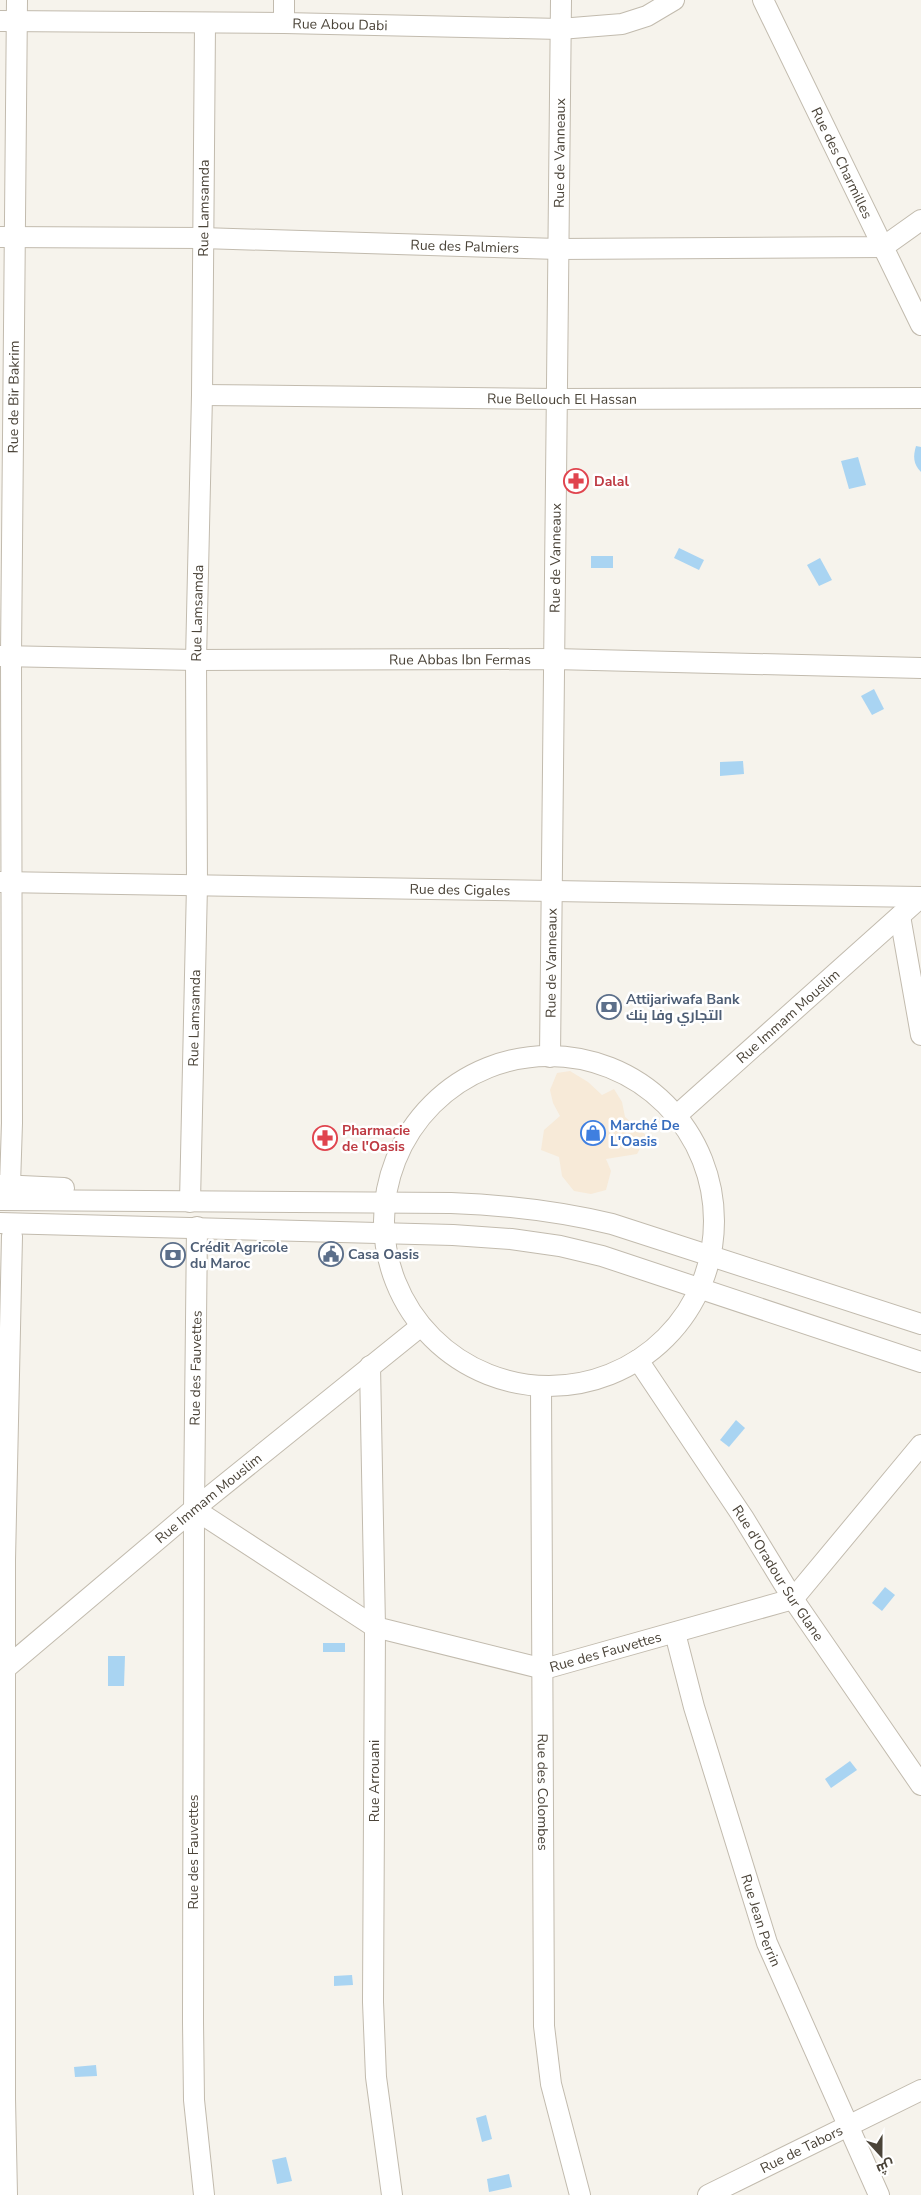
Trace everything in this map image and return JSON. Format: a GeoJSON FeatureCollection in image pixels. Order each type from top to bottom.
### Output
{"type":"FeatureCollection","features":[{"type":"Feature","properties":{"kind":"street","name":"Rue de Bir Bakrim"},"geometry":{"type":"LineString","coordinates":[[3,1190],[6,1052],[5,656],[8,21],[17,0]]}},
{"type":"Feature","properties":{"kind":"street"},"geometry":{"type":"LineString","coordinates":[[284,0],[284,23]]}},
{"type":"Feature","properties":{"kind":"street","name":"Rue de Vanneaux"},"geometry":{"type":"LineString","coordinates":[[550,1056],[560,0]]}},
{"type":"Feature","properties":{"kind":"street","name":"Rue Abou Dabi"},"geometry":{"type":"LineString","coordinates":[[8,21],[205,24],[284,23],[560,29],[622,24],[647,16],[674,0]]}},
{"type":"Feature","properties":{"kind":"street","name":"Rue des Charmilles"},"geometry":{"type":"LineString","coordinates":[[763,0],[921,325]]}},
{"type":"Feature","properties":{"kind":"street","name":"Rue Lamsamda"},"geometry":{"type":"LineString","coordinates":[[190,1202],[197,885],[196,660],[202,395],[205,24]]}},
{"type":"Feature","properties":{"kind":"street"},"geometry":{"type":"LineString","coordinates":[[883,247],[921,220]]}},
{"type":"Feature","properties":{"kind":"street","name":"Rue des Palmiers"},"geometry":{"type":"LineString","coordinates":[[7,237],[202,238],[558,249],[883,247]]}},
{"type":"Feature","properties":{"kind":"street","name":"Rue Bellouch El Hassan"},"geometry":{"type":"LineString","coordinates":[[202,395],[556,399],[921,398]]}},
{"type":"Feature","properties":{"kind":"street","name":"Rue Abbas Ibn Fermas"},"geometry":{"type":"LineString","coordinates":[[5,656],[196,660],[554,659],[921,668]]}},
{"type":"Feature","properties":{"kind":"street","name":"Rue des Cigales"},"geometry":{"type":"LineString","coordinates":[[6,882],[921,897]]}},
{"type":"Feature","properties":{"kind":"street","name":"Rue Immam Mouslim"},"geometry":{"type":"LineString","coordinates":[[676,1116],[921,897]]}},
{"type":"Feature","properties":{"kind":"street"},"geometry":{"type":"LineString","coordinates":[[900,916],[921,1035]]}},
{"type":"Feature","properties":{"kind":"street"},"geometry":{"type":"LineString","coordinates":[[550,1056],[580,1060],[614,1069],[651,1091],[676,1116],[699,1150],[708,1176],[714,1203],[714,1230],[710,1258],[700,1289],[674,1330],[657,1346],[638,1360],[608,1375],[586,1382],[541,1386],[509,1382],[470,1366],[435,1342],[421,1326],[403,1299],[394,1279],[384,1233],[384,1202],[391,1173],[399,1152],[414,1126],[439,1098],[476,1073],[497,1065],[519,1059],[550,1056]]}},
{"type":"Feature","properties":{"kind":"street"},"geometry":{"type":"LineString","coordinates":[[3,1190],[69,1188],[124,1202],[384,1202],[513,1206],[568,1214],[612,1224],[710,1258],[921,1324]]}},
{"type":"Feature","properties":{"kind":"street"},"geometry":{"type":"LineString","coordinates":[[7,2195],[3,2156],[2,1560],[4,1231],[90,1234],[151,1226],[197,1227],[511,1239],[560,1246],[602,1256],[921,1362]]}},
{"type":"Feature","properties":{"kind":"street","name":"Rue des Fauvettes"},"geometry":{"type":"LineString","coordinates":[[197,1227],[194,1509],[193,2032],[194,2100],[204,2195]]}},
{"type":"Feature","properties":{"kind":"street","name":"Rue Immam Mouslim"},"geometry":{"type":"LineString","coordinates":[[3,1670],[194,1509],[421,1326]]}},
{"type":"Feature","properties":{"kind":"street","name":"Rue d'Oradour Sur Glane"},"geometry":{"type":"LineString","coordinates":[[638,1360],[743,1517],[793,1599],[921,1785]]}},
{"type":"Feature","properties":{"kind":"street","name":"Rue Arrouani"},"geometry":{"type":"LineString","coordinates":[[370,1366],[375,1627],[373,2002],[376,2078],[392,2195]]}},
{"type":"Feature","properties":{"kind":"street","name":"Rue des Colombes"},"geometry":{"type":"LineString","coordinates":[[541,1386],[544,1669],[544,2026],[551,2084],[580,2195]]}},
{"type":"Feature","properties":{"kind":"street"},"geometry":{"type":"LineString","coordinates":[[793,1599],[921,1445]]}},
{"type":"Feature","properties":{"kind":"street","name":"Rue des Fauvettes"},"geometry":{"type":"LineString","coordinates":[[194,1509],[375,1627],[544,1669],[793,1599]]}},
{"type":"Feature","properties":{"kind":"street","name":"Rue Jean Perrin"},"geometry":{"type":"LineString","coordinates":[[675,1633],[694,1707],[759,1922],[879,2195]]}},
{"type":"Feature","properties":{"kind":"street","name":"Rue de Tabors"},"geometry":{"type":"LineString","coordinates":[[708,2195],[848,2128],[921,2090]]}},
{"type":"Feature","properties":{"kind":"shaded area","name":"Marché De L'Oasis"},"geometry":{"type":"Polygon","coordinates":[[[570,1071],[588,1082],[602,1095],[614,1089],[622,1102],[625,1117],[647,1136],[637,1154],[606,1159],[611,1171],[606,1190],[591,1194],[574,1191],[562,1176],[559,1157],[541,1150],[544,1130],[560,1116],[553,1103],[550,1090],[557,1073],[570,1071]]]}},
{"type":"Feature","properties":{"kind":"water"},"geometry":{"type":"Polygon","coordinates":[[[916,446],[921,447],[921,472],[914,460],[916,446]]]}},
{"type":"Feature","properties":{"kind":"water"},"geometry":{"type":"Polygon","coordinates":[[[858,457],[866,485],[849,489],[841,461],[858,457]]]}},
{"type":"Feature","properties":{"kind":"water"},"geometry":{"type":"Polygon","coordinates":[[[679,548],[704,560],[699,570],[674,558],[679,548]]]}},
{"type":"Feature","properties":{"kind":"water"},"geometry":{"type":"Polygon","coordinates":[[[591,556],[613,556],[613,568],[591,568],[591,556]]]}},
{"type":"Feature","properties":{"kind":"water"},"geometry":{"type":"Polygon","coordinates":[[[820,558],[832,580],[819,586],[807,565],[820,558]]]}},
{"type":"Feature","properties":{"kind":"water"},"geometry":{"type":"Polygon","coordinates":[[[874,689],[884,709],[872,715],[861,696],[874,689]]]}},
{"type":"Feature","properties":{"kind":"water"},"geometry":{"type":"Polygon","coordinates":[[[743,761],[744,774],[720,776],[720,762],[743,761]]]}},
{"type":"Feature","properties":{"kind":"water"},"geometry":{"type":"Polygon","coordinates":[[[736,1420],[745,1428],[729,1447],[720,1440],[736,1420]]]}},
{"type":"Feature","properties":{"kind":"water"},"geometry":{"type":"Polygon","coordinates":[[[885,1587],[895,1595],[882,1611],[872,1603],[885,1587]]]}},
{"type":"Feature","properties":{"kind":"water"},"geometry":{"type":"Polygon","coordinates":[[[323,1643],[345,1643],[345,1652],[323,1652],[323,1643]]]}},
{"type":"Feature","properties":{"kind":"water"},"geometry":{"type":"Polygon","coordinates":[[[108,1656],[125,1656],[124,1686],[108,1686],[108,1656]]]}},
{"type":"Feature","properties":{"kind":"water"},"geometry":{"type":"Polygon","coordinates":[[[850,1761],[857,1770],[831,1788],[825,1779],[850,1761]]]}},
{"type":"Feature","properties":{"kind":"water"},"geometry":{"type":"Polygon","coordinates":[[[352,1975],[353,1985],[334,1986],[334,1976],[352,1975]]]}},
{"type":"Feature","properties":{"kind":"water"},"geometry":{"type":"Polygon","coordinates":[[[96,2065],[97,2076],[75,2077],[74,2067],[96,2065]]]}},
{"type":"Feature","properties":{"kind":"water"},"geometry":{"type":"Polygon","coordinates":[[[486,2115],[492,2139],[482,2142],[476,2118],[486,2115]]]}},
{"type":"Feature","properties":{"kind":"water"},"geometry":{"type":"Polygon","coordinates":[[[286,2157],[292,2181],[277,2184],[272,2160],[286,2157]]]}},
{"type":"Feature","properties":{"kind":"water"},"geometry":{"type":"Polygon","coordinates":[[[509,2174],[512,2187],[489,2192],[487,2179],[509,2174]]]}},
{"type":"Feature","properties":{"kind":"place","name":"Dalal"},"geometry":{"type":"Point","coordinates":[576,481]}},
{"type":"Feature","properties":{"kind":"place","name":"Attijariwafa Bank التجاري وفا بنك"},"geometry":{"type":"Point","coordinates":[609,1007]}},
{"type":"Feature","properties":{"kind":"place","name":"Marché De L'Oasis"},"geometry":{"type":"Point","coordinates":[593,1133]}},
{"type":"Feature","properties":{"kind":"place","name":"Pharmacie de l'Oasis"},"geometry":{"type":"Point","coordinates":[325,1138]}},
{"type":"Feature","properties":{"kind":"place","name":"Casa Oasis"},"geometry":{"type":"Point","coordinates":[331,1254]}},
{"type":"Feature","properties":{"kind":"place","name":"Crédit Agricole du Maroc"},"geometry":{"type":"Point","coordinates":[173,1255]}}]}
